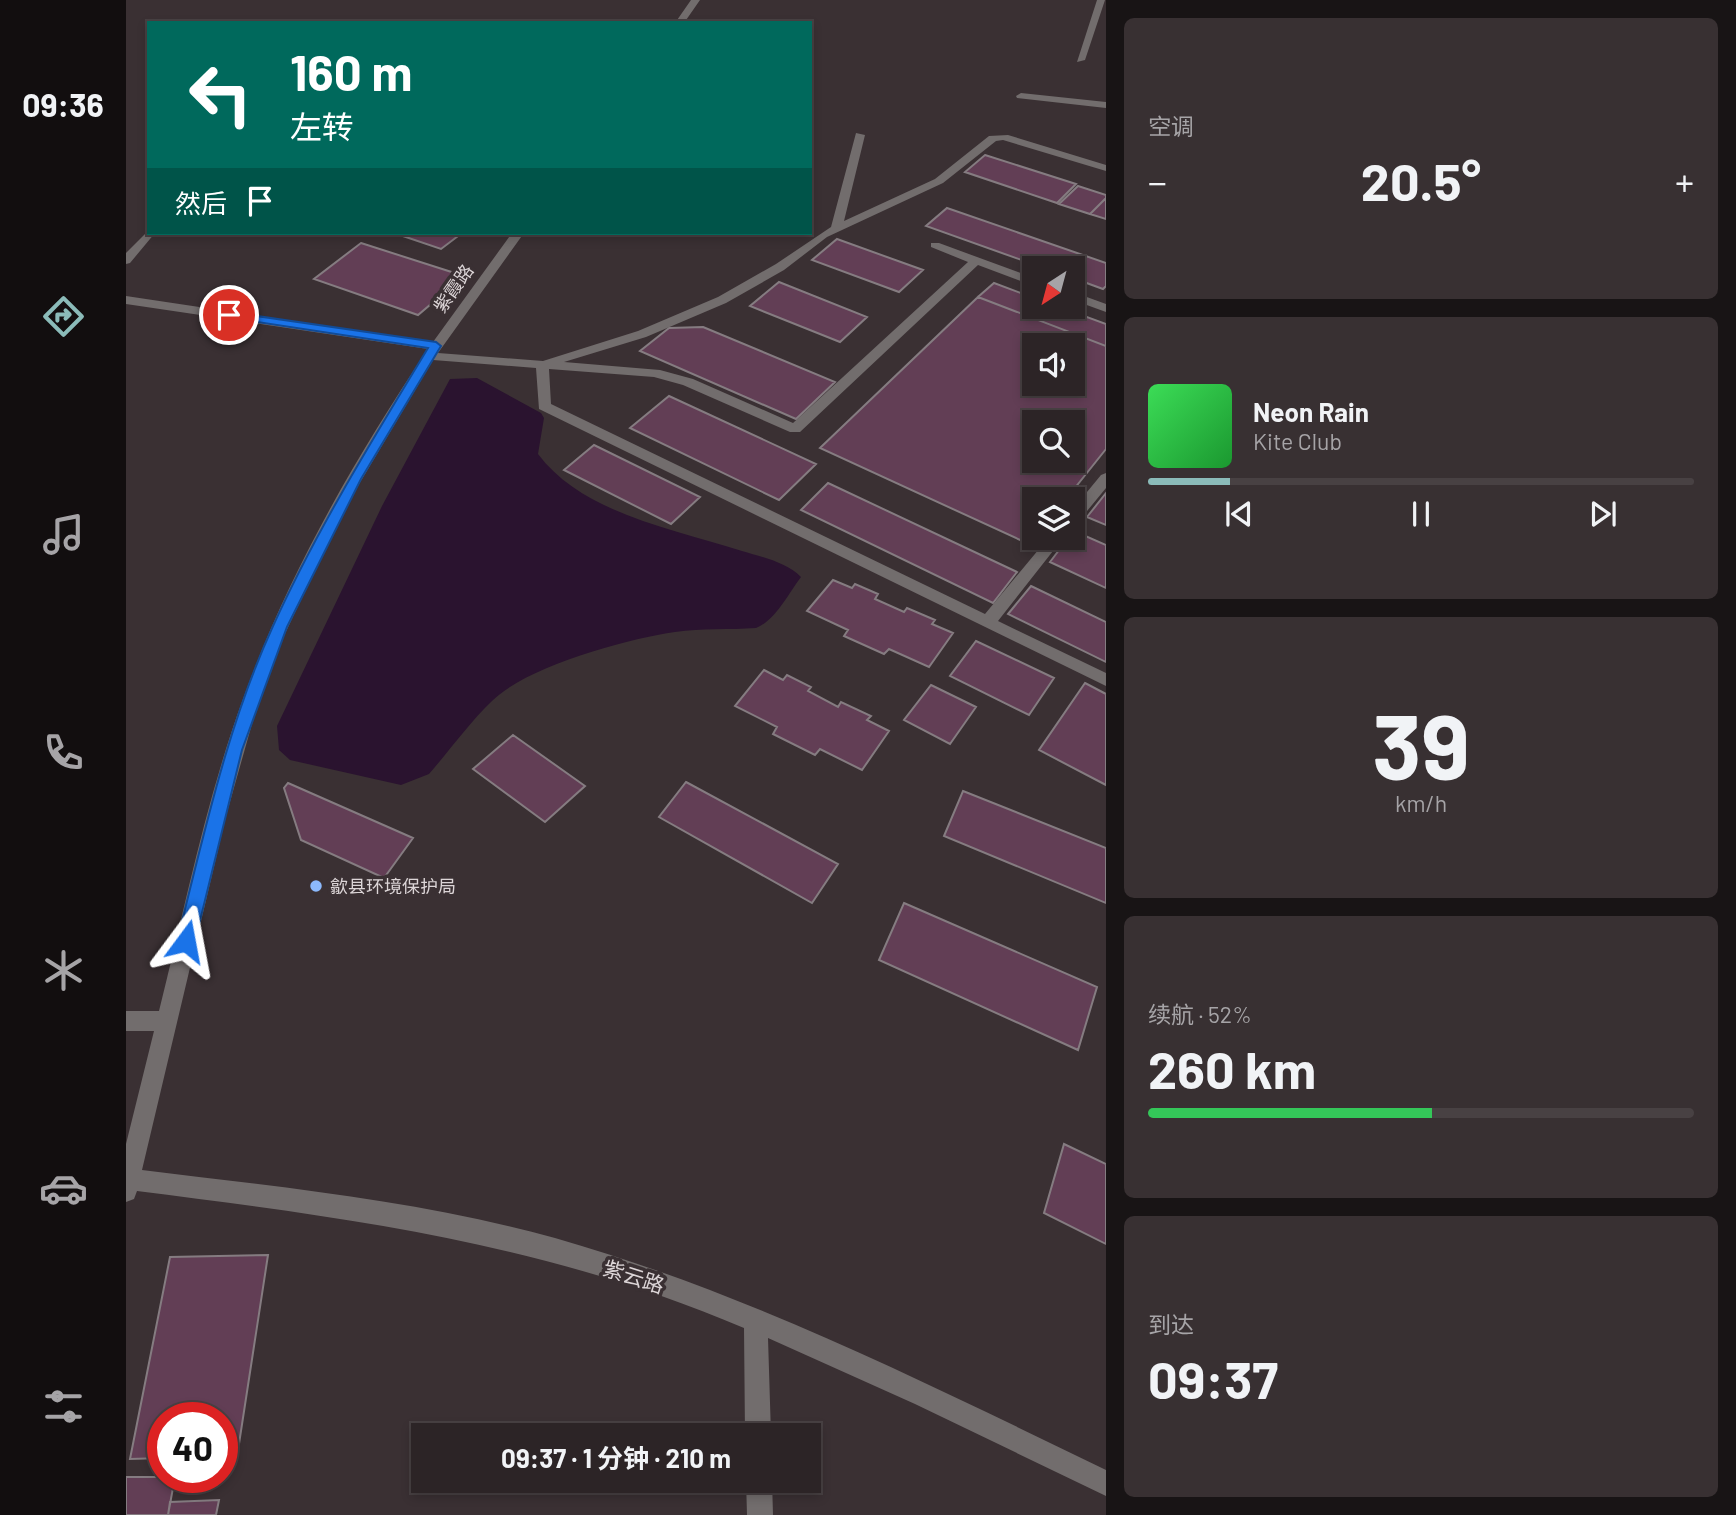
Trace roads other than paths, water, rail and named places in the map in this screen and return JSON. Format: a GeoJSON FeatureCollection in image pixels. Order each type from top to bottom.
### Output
{"type":"FeatureCollection","features":[{"type":"Feature","properties":{"kind":"street"},"geometry":{"type":"LineString","coordinates":[[680,21],[696,0]]}},
{"type":"Feature","properties":{"kind":"street"},"geometry":{"type":"LineString","coordinates":[[1080,60],[1101,0]]}},
{"type":"Feature","properties":{"kind":"street"},"geometry":{"type":"LineString","coordinates":[[1021,96],[1106,105]]}},
{"type":"Feature","properties":{"kind":"street"},"geometry":{"type":"LineString","coordinates":[[836,230],[860,135]]}},
{"type":"Feature","properties":{"kind":"street"},"geometry":{"type":"LineString","coordinates":[[542,365],[642,334],[722,300],[755,283],[823,235],[939,181],[993,138],[1004,137],[1106,168]]}},
{"type":"Feature","properties":{"kind":"street"},"geometry":{"type":"LineString","coordinates":[[126,260],[147,235]]}},
{"type":"Feature","properties":{"kind":"street","name":"紫霞路"},"geometry":{"type":"LineString","coordinates":[[127,1185],[218,807],[257,685],[280,627],[355,479],[432,351],[516,235]]}},
{"type":"Feature","properties":{"kind":"street"},"geometry":{"type":"LineString","coordinates":[[935,245],[1022,277]]}},
{"type":"Feature","properties":{"kind":"street"},"geometry":{"type":"LineString","coordinates":[[126,300],[432,351],[542,365],[621,368],[673,377],[795,429],[976,260]]}},
{"type":"Feature","properties":{"kind":"street"},"geometry":{"type":"LineString","coordinates":[[1085,301],[1106,309]]}},
{"type":"Feature","properties":{"kind":"street"},"geometry":{"type":"LineString","coordinates":[[542,365],[544,406],[1106,681]]}},
{"type":"Feature","properties":{"kind":"street"},"geometry":{"type":"LineString","coordinates":[[1085,503],[1106,478]]}},
{"type":"Feature","properties":{"kind":"street"},"geometry":{"type":"LineString","coordinates":[[988,622],[1046,550]]}},
{"type":"Feature","properties":{"kind":"street"},"geometry":{"type":"LineString","coordinates":[[126,1021],[167,1021]]}},
{"type":"Feature","properties":{"kind":"street","name":"紫云路"},"geometry":{"type":"LineString","coordinates":[[127,1185],[391,1214],[506,1238],[610,1267],[823,1346],[1106,1483]]}},
{"type":"Feature","properties":{"kind":"street"},"geometry":{"type":"LineString","coordinates":[[756,1319],[758,1423]]}},
{"type":"Feature","properties":{"kind":"street"},"geometry":{"type":"LineString","coordinates":[[759,1493],[760,1515]]}},
{"type":"Feature","properties":{"kind":"place","name":"歙县环境保护局"},"geometry":{"type":"Point","coordinates":[316,886]}}]}
